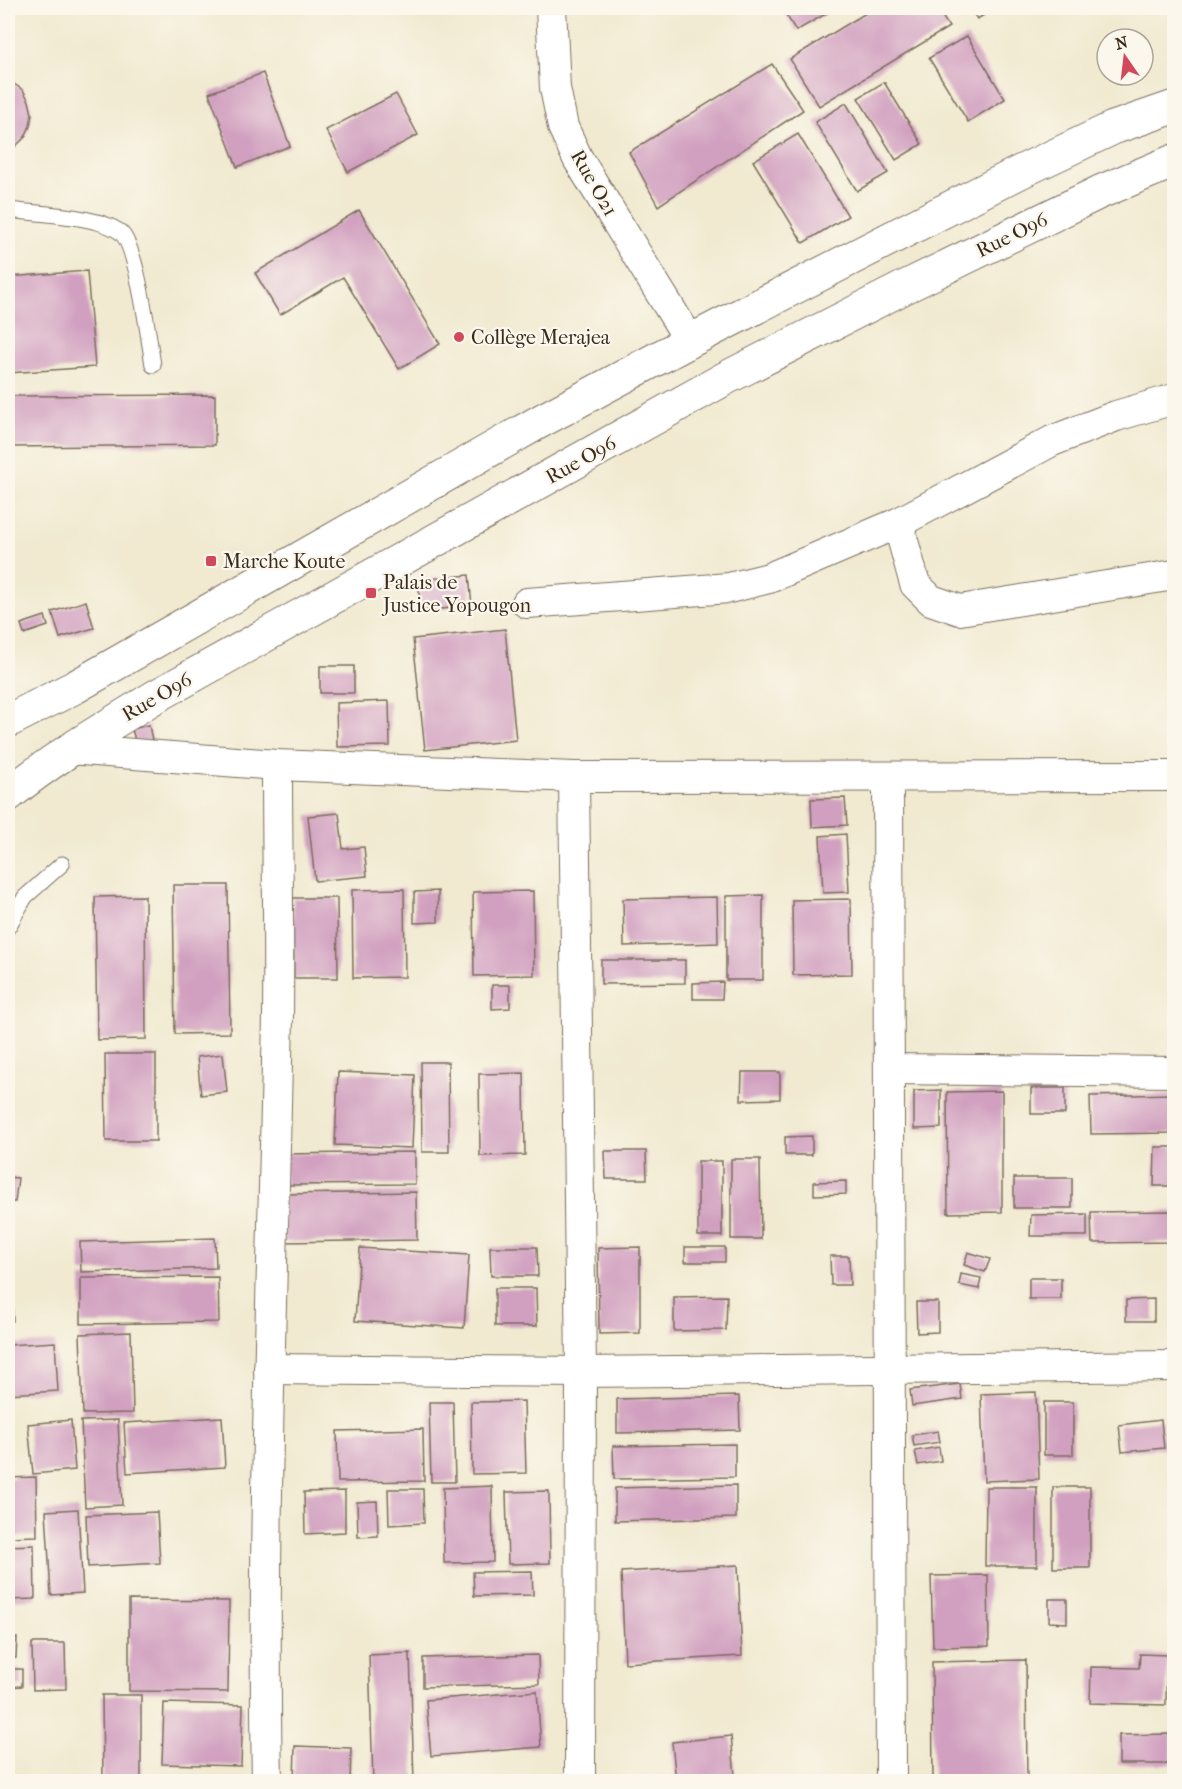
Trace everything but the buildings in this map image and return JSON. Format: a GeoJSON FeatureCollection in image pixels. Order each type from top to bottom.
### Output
{"type":"FeatureCollection","features":[{"type":"Feature","properties":{"kind":"main road"},"geometry":{"type":"LineString","coordinates":[[8,721],[75,687],[539,422],[690,340],[1040,163],[1113,128],[1174,107]]}},
{"type":"Feature","properties":{"kind":"main road","name":"Rue O96"},"geometry":{"type":"LineString","coordinates":[[8,795],[69,749],[153,698],[726,378],[894,292],[1079,202],[1174,161]]}},
{"type":"Feature","properties":{"kind":"street","name":"Rue O21"},"geometry":{"type":"LineString","coordinates":[[551,8],[555,88],[563,127],[578,159],[690,340]]}},
{"type":"Feature","properties":{"kind":"street"},"geometry":{"type":"LineString","coordinates":[[527,603],[729,588],[769,578],[898,523],[1052,441],[1116,416],[1174,399]]}},
{"type":"Feature","properties":{"kind":"street"},"geometry":{"type":"LineString","coordinates":[[898,523],[915,584],[931,600],[960,610],[1174,575]]}},
{"type":"Feature","properties":{"kind":"street"},"geometry":{"type":"LineString","coordinates":[[69,749],[277,765],[574,777],[1174,776]]}},
{"type":"Feature","properties":{"kind":"street"},"geometry":{"type":"LineString","coordinates":[[267,1782],[265,1692],[269,1370],[278,1012],[277,765]]}},
{"type":"Feature","properties":{"kind":"street"},"geometry":{"type":"LineString","coordinates":[[574,777],[581,1372],[580,1782]]}},
{"type":"Feature","properties":{"kind":"street"},"geometry":{"type":"LineString","coordinates":[[888,777],[891,1782]]}},
{"type":"Feature","properties":{"kind":"street"},"geometry":{"type":"LineString","coordinates":[[889,1069],[1174,1072]]}},
{"type":"Feature","properties":{"kind":"street"},"geometry":{"type":"LineString","coordinates":[[269,1370],[581,1372],[1174,1366]]}},
{"type":"Feature","properties":{"kind":"lane"},"geometry":{"type":"LineString","coordinates":[[8,210],[96,221],[121,233],[132,253],[153,365]]}},
{"type":"Feature","properties":{"kind":"lane"},"geometry":{"type":"LineString","coordinates":[[8,927],[25,897],[62,864]]}},
{"type":"Feature","properties":{"kind":"place","name":"Collège Merajea"},"geometry":{"type":"Point","coordinates":[459,337]}},
{"type":"Feature","properties":{"kind":"place","name":"Marche Koute"},"geometry":{"type":"Point","coordinates":[211,561]}},
{"type":"Feature","properties":{"kind":"place","name":"Palais de Justice Yopougon"},"geometry":{"type":"Point","coordinates":[371,593]}}]}
